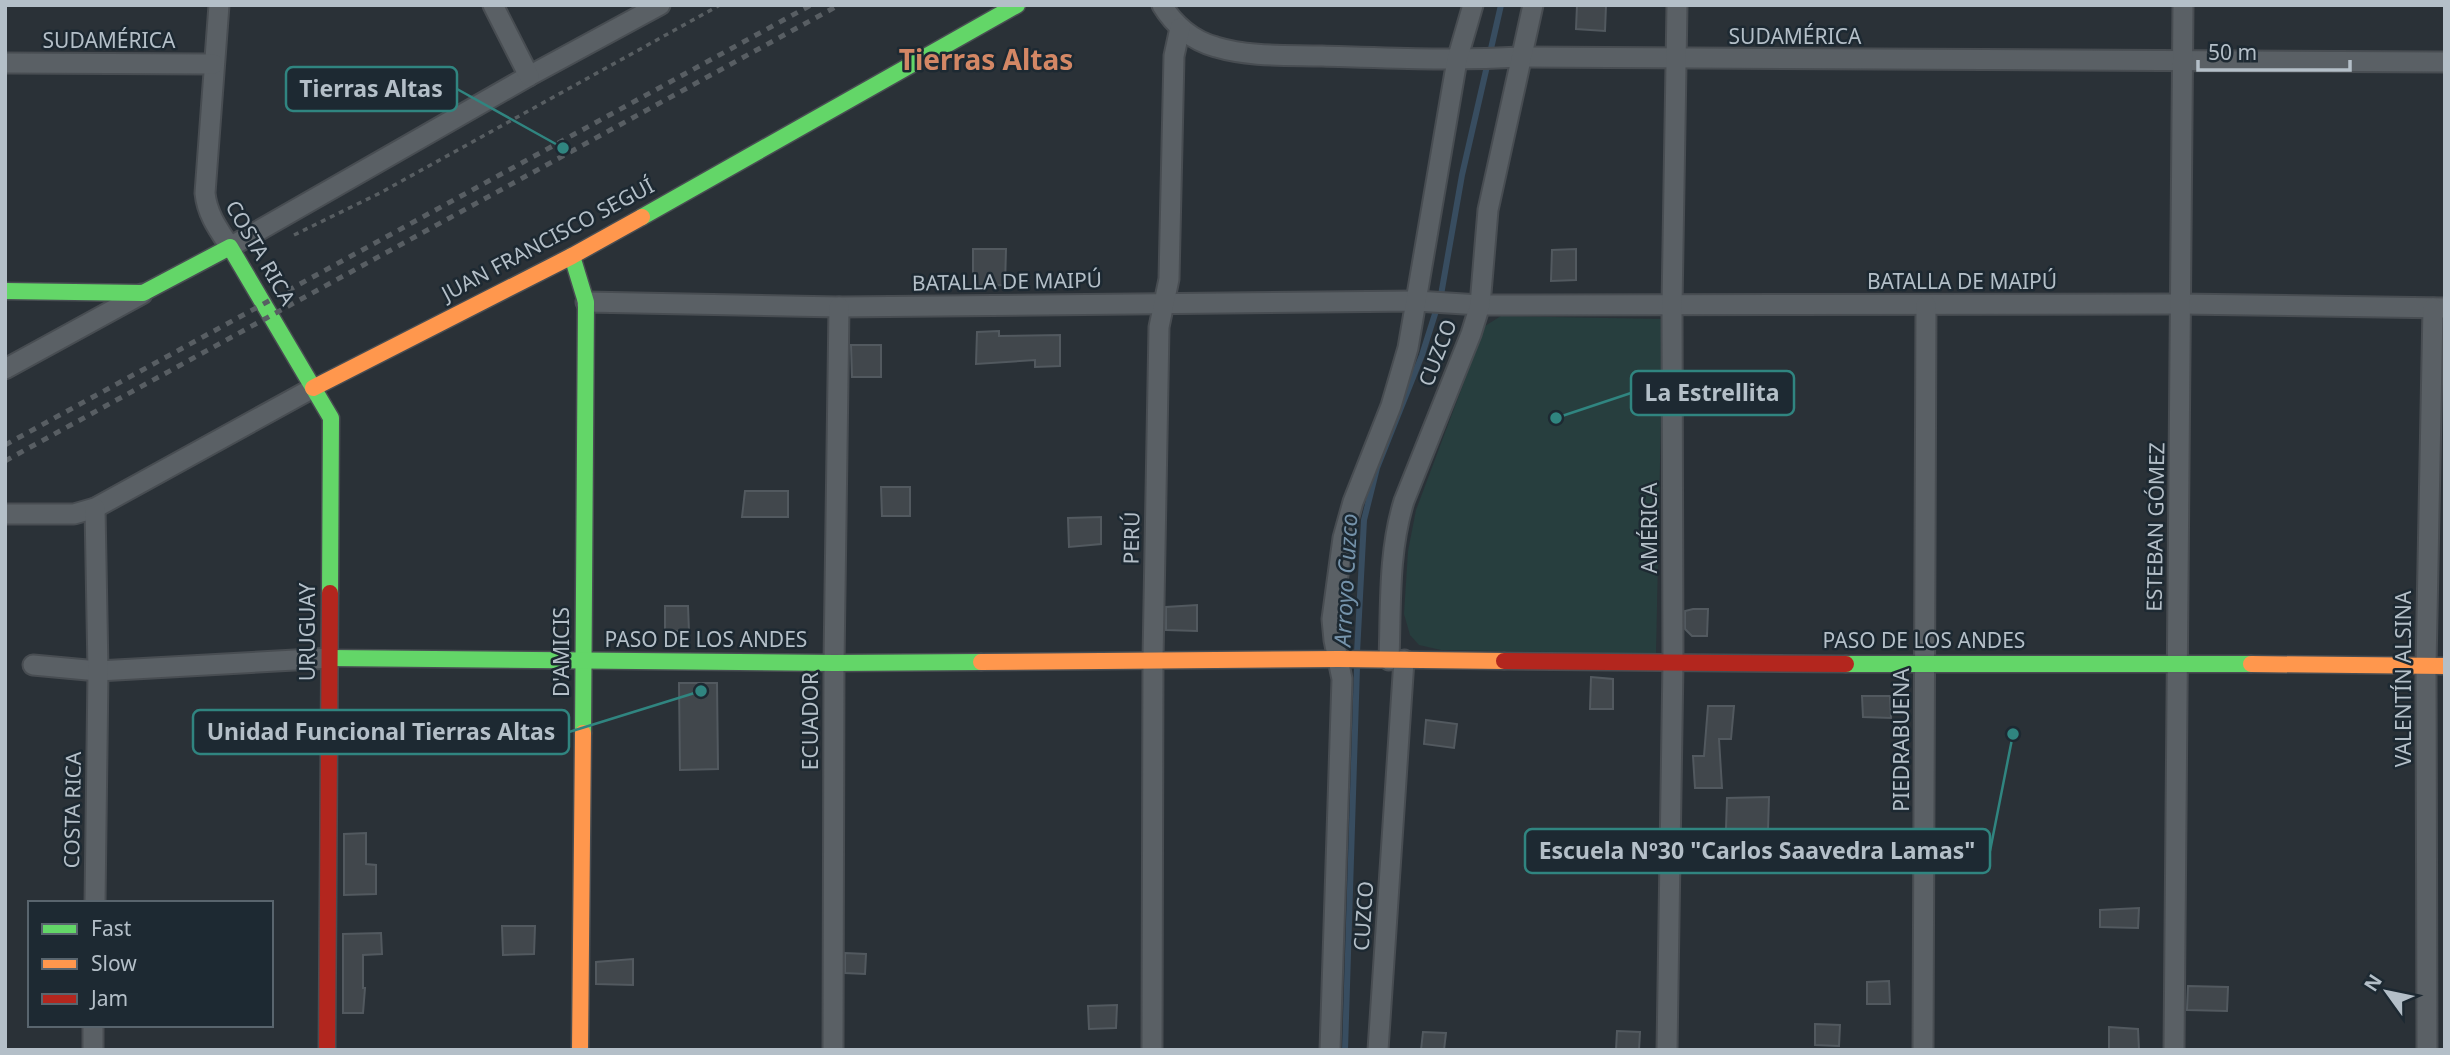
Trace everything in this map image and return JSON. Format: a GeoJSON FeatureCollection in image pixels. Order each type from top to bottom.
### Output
{"type":"FeatureCollection","features":[{"type":"Feature","properties":{"kind":"street","name":"COSTA RICA"},"geometry":{"type":"LineString","coordinates":[[219,5],[213,64],[206,207],[313,388]]}},
{"type":"Feature","properties":{"kind":"street"},"geometry":{"type":"LineString","coordinates":[[493,5],[529,76]]}},
{"type":"Feature","properties":{"kind":"street"},"geometry":{"type":"LineString","coordinates":[[5,369],[230,247],[529,76],[660,5]]}},
{"type":"Feature","properties":{"kind":"street","name":"JUAN FRANCISCO SEGUÍ"},"geometry":{"type":"LineString","coordinates":[[5,514],[74,514],[95,508],[313,388],[572,256],[1017,5]]}},
{"type":"Feature","properties":{"kind":"street","name":"SUDAMÉRICA"},"geometry":{"type":"LineString","coordinates":[[1162,5],[1180,28],[1216,47],[1265,54],[1463,60],[1512,57],[2445,62]]}},
{"type":"Feature","properties":{"kind":"street"},"geometry":{"type":"LineString","coordinates":[[1330,1050],[1342,679],[1351,660],[1334,640],[1332,619],[1343,538],[1353,502],[1391,406],[1423,301],[1473,5]]}},
{"type":"Feature","properties":{"kind":"street","name":"CUZCO"},"geometry":{"type":"LineString","coordinates":[[1378,1050],[1396,660],[1392,553],[1404,501],[1480,305],[1488,210],[1512,57],[1533,5]]}},
{"type":"Feature","properties":{"kind":"street","name":"AMÉRICA"},"geometry":{"type":"LineString","coordinates":[[1667,1050],[1673,662],[1672,306],[1677,5]]}},
{"type":"Feature","properties":{"kind":"street","name":"ESTEBAN GÓMEZ"},"geometry":{"type":"LineString","coordinates":[[2174,1050],[2183,5]]}},
{"type":"Feature","properties":{"kind":"street","name":"PERÚ"},"geometry":{"type":"LineString","coordinates":[[1152,1050],[1153,659],[1159,327],[1169,279],[1174,56],[1180,28]]}},
{"type":"Feature","properties":{"kind":"street","name":"SUDAMÉRICA"},"geometry":{"type":"LineString","coordinates":[[5,63],[213,64]]}},
{"type":"Feature","properties":{"kind":"street","name":"D'AMICIS"},"geometry":{"type":"LineString","coordinates":[[572,256],[586,302],[580,1050]]}},
{"type":"Feature","properties":{"kind":"street"},"geometry":{"type":"LineString","coordinates":[[5,291],[143,293]]}},
{"type":"Feature","properties":{"kind":"street","name":"BATALLA DE MAIPÚ"},"geometry":{"type":"LineString","coordinates":[[586,302],[839,307],[1423,301],[1454,305],[2181,304],[2439,308]]}},
{"type":"Feature","properties":{"kind":"street","name":"PIEDRABUENA"},"geometry":{"type":"LineString","coordinates":[[1923,1050],[1926,305]]}},
{"type":"Feature","properties":{"kind":"street","name":"ECUADOR"},"geometry":{"type":"LineString","coordinates":[[833,1050],[834,663],[839,307]]}},
{"type":"Feature","properties":{"kind":"street","name":"VALENTÍN ALSINA"},"geometry":{"type":"LineString","coordinates":[[2427,1050],[2439,308]]}},
{"type":"Feature","properties":{"kind":"street","name":"URUGUAY"},"geometry":{"type":"LineString","coordinates":[[313,388],[331,418],[327,1050]]}},
{"type":"Feature","properties":{"kind":"street","name":"COSTA RICA"},"geometry":{"type":"LineString","coordinates":[[95,508],[98,671],[95,901]]}},
{"type":"Feature","properties":{"kind":"street","name":"PASO DE LOS ANDES"},"geometry":{"type":"LineString","coordinates":[[33,665],[98,671],[331,658],[834,663],[1153,659],[2435,666]]}},
{"type":"Feature","properties":{"kind":"street"},"geometry":{"type":"LineString","coordinates":[[93,1027],[93,1050]]}},
{"type":"Feature","properties":{"kind":"path"},"geometry":{"type":"LineString","coordinates":[[288,238],[380,193],[720,5]]}},
{"type":"Feature","properties":{"kind":"green space"},"geometry":{"type":"Polygon","coordinates":[[[1501,316],[1663,319],[1656,654],[1441,650],[1419,645],[1410,635],[1404,614],[1408,551],[1416,510],[1485,326],[1501,316]]]}},
{"type":"Feature","properties":{"kind":"building"},"geometry":{"type":"Polygon","coordinates":[[[1577,5],[1606,5],[1605,31],[1576,29],[1577,5]]]}},
{"type":"Feature","properties":{"kind":"building"},"geometry":{"type":"Polygon","coordinates":[[[973,249],[1006,249],[1005,285],[973,286],[973,249]]]}},
{"type":"Feature","properties":{"kind":"building"},"geometry":{"type":"Polygon","coordinates":[[[1576,249],[1576,280],[1551,281],[1552,250],[1576,249]]]}},
{"type":"Feature","properties":{"kind":"building"},"geometry":{"type":"Polygon","coordinates":[[[999,331],[999,336],[1060,335],[1060,366],[1035,367],[1035,360],[976,364],[977,332],[999,331]]]}},
{"type":"Feature","properties":{"kind":"building"},"geometry":{"type":"Polygon","coordinates":[[[851,345],[881,345],[881,377],[852,377],[851,345]]]}},
{"type":"Feature","properties":{"kind":"building"},"geometry":{"type":"Polygon","coordinates":[[[881,487],[910,487],[910,516],[882,516],[881,487]]]}},
{"type":"Feature","properties":{"kind":"building"},"geometry":{"type":"Polygon","coordinates":[[[745,491],[788,491],[788,517],[742,517],[745,491]]]}},
{"type":"Feature","properties":{"kind":"building"},"geometry":{"type":"Polygon","coordinates":[[[1101,517],[1101,544],[1069,547],[1068,518],[1101,517]]]}},
{"type":"Feature","properties":{"kind":"building"},"geometry":{"type":"Polygon","coordinates":[[[1197,605],[1197,631],[1166,630],[1166,607],[1197,605]]]}},
{"type":"Feature","properties":{"kind":"building"},"geometry":{"type":"Polygon","coordinates":[[[665,606],[688,606],[689,632],[665,630],[665,606]]]}},
{"type":"Feature","properties":{"kind":"building"},"geometry":{"type":"Polygon","coordinates":[[[1708,609],[1707,636],[1692,636],[1685,629],[1685,611],[1708,609]]]}},
{"type":"Feature","properties":{"kind":"building"},"geometry":{"type":"Polygon","coordinates":[[[1591,677],[1613,679],[1613,709],[1590,709],[1591,677]]]}},
{"type":"Feature","properties":{"kind":"building"},"geometry":{"type":"Polygon","coordinates":[[[679,683],[717,683],[718,769],[680,770],[679,683]]]}},
{"type":"Feature","properties":{"kind":"building"},"geometry":{"type":"Polygon","coordinates":[[[1862,696],[1890,696],[1891,718],[1863,717],[1862,696]]]}},
{"type":"Feature","properties":{"kind":"building"},"geometry":{"type":"Polygon","coordinates":[[[1708,706],[1734,706],[1731,739],[1719,739],[1722,788],[1695,788],[1693,756],[1704,756],[1708,706]]]}},
{"type":"Feature","properties":{"kind":"building"},"geometry":{"type":"Polygon","coordinates":[[[1426,720],[1457,724],[1454,748],[1424,744],[1426,720]]]}},
{"type":"Feature","properties":{"kind":"building"},"geometry":{"type":"Polygon","coordinates":[[[1769,797],[1768,830],[1726,829],[1727,798],[1769,797]]]}},
{"type":"Feature","properties":{"kind":"building"},"geometry":{"type":"Polygon","coordinates":[[[366,833],[366,864],[376,865],[376,894],[344,895],[344,834],[366,833]]]}},
{"type":"Feature","properties":{"kind":"building"},"geometry":{"type":"Polygon","coordinates":[[[2139,908],[2138,928],[2100,927],[2100,910],[2139,908]]]}},
{"type":"Feature","properties":{"kind":"building"},"geometry":{"type":"Polygon","coordinates":[[[502,926],[535,926],[534,954],[503,955],[502,926]]]}},
{"type":"Feature","properties":{"kind":"building"},"geometry":{"type":"Polygon","coordinates":[[[381,933],[382,954],[363,955],[363,1013],[343,1013],[343,934],[381,933]]]}},
{"type":"Feature","properties":{"kind":"building"},"geometry":{"type":"Polygon","coordinates":[[[845,953],[866,954],[865,974],[845,973],[845,953]]]}},
{"type":"Feature","properties":{"kind":"building"},"geometry":{"type":"Polygon","coordinates":[[[633,959],[633,985],[596,984],[596,962],[633,959]]]}},
{"type":"Feature","properties":{"kind":"building"},"geometry":{"type":"Polygon","coordinates":[[[1889,981],[1890,1004],[1867,1004],[1867,982],[1889,981]]]}},
{"type":"Feature","properties":{"kind":"building"},"geometry":{"type":"Polygon","coordinates":[[[2188,986],[2228,987],[2227,1011],[2187,1010],[2188,986]]]}},
{"type":"Feature","properties":{"kind":"building"},"geometry":{"type":"Polygon","coordinates":[[[1117,1005],[1116,1028],[1089,1029],[1088,1006],[1117,1005]]]}},
{"type":"Feature","properties":{"kind":"building"},"geometry":{"type":"Polygon","coordinates":[[[1815,1024],[1840,1025],[1839,1046],[1815,1045],[1815,1024]]]}},
{"type":"Feature","properties":{"kind":"building"},"geometry":{"type":"Polygon","coordinates":[[[2109,1027],[2138,1029],[2139,1050],[2109,1050],[2109,1027]]]}},
{"type":"Feature","properties":{"kind":"building"},"geometry":{"type":"Polygon","coordinates":[[[1617,1031],[1640,1032],[1639,1050],[1616,1050],[1617,1031]]]}},
{"type":"Feature","properties":{"kind":"building"},"geometry":{"type":"Polygon","coordinates":[[[1423,1032],[1446,1033],[1444,1050],[1421,1050],[1423,1032]]]}},
{"type":"Feature","properties":{"kind":"waterway","name":"Arroyo Cuzco"},"geometry":{"type":"LineString","coordinates":[[1357,653],[1364,520],[1377,468],[1422,355],[1441,295],[1462,175],[1501,5]]}},
{"type":"Feature","properties":{"kind":"waterway","name":"Arroyo Cuzco"},"geometry":{"type":"LineString","coordinates":[[1345,1050],[1357,667]]}},
{"type":"Feature","properties":{"kind":"railway"},"geometry":{"type":"LineString","coordinates":[[5,445],[811,5]]}},
{"type":"Feature","properties":{"kind":"railway"},"geometry":{"type":"LineString","coordinates":[[5,461],[839,5]]}},
{"type":"Feature","properties":{"kind":"traffic: fast"},"geometry":{"type":"LineString","coordinates":[[642,217],[1017,5]]}},
{"type":"Feature","properties":{"kind":"traffic: fast"},"geometry":{"type":"LineString","coordinates":[[5,291],[143,293],[230,247],[331,418],[330,593]]}},
{"type":"Feature","properties":{"kind":"traffic: fast"},"geometry":{"type":"LineString","coordinates":[[572,256],[586,302],[583,733]]}},
{"type":"Feature","properties":{"kind":"traffic: fast"},"geometry":{"type":"LineString","coordinates":[[331,658],[981,662]]}},
{"type":"Feature","properties":{"kind":"traffic: fast"},"geometry":{"type":"LineString","coordinates":[[1846,664],[2251,664]]}},
{"type":"Feature","properties":{"kind":"traffic: slow"},"geometry":{"type":"LineString","coordinates":[[313,388],[572,256],[642,217]]}},
{"type":"Feature","properties":{"kind":"traffic: slow"},"geometry":{"type":"LineString","coordinates":[[981,662],[1339,659],[1504,661]]}},
{"type":"Feature","properties":{"kind":"traffic: slow"},"geometry":{"type":"LineString","coordinates":[[2251,664],[2445,666]]}},
{"type":"Feature","properties":{"kind":"traffic: slow"},"geometry":{"type":"LineString","coordinates":[[580,1050],[583,733]]}},
{"type":"Feature","properties":{"kind":"traffic: jam"},"geometry":{"type":"LineString","coordinates":[[327,1050],[330,593]]}},
{"type":"Feature","properties":{"kind":"traffic: jam"},"geometry":{"type":"LineString","coordinates":[[1504,661],[1846,664]]}},
{"type":"Feature","properties":{"kind":"place","name":"Tierras Altas"},"geometry":{"type":"Point","coordinates":[563,148]}},
{"type":"Feature","properties":{"kind":"place","name":"La Estrellita"},"geometry":{"type":"Point","coordinates":[1556,418]}},
{"type":"Feature","properties":{"kind":"place","name":"Unidad Funcional Tierras Altas"},"geometry":{"type":"Point","coordinates":[701,691]}},
{"type":"Feature","properties":{"kind":"place","name":"Escuela Nº30 \"Carlos Saavedra Lamas\""},"geometry":{"type":"Point","coordinates":[2013,734]}},
{"type":"Feature","properties":{"kind":"district","name":"Tierras Altas"},"geometry":{"type":"Point","coordinates":[986,60]}}]}
